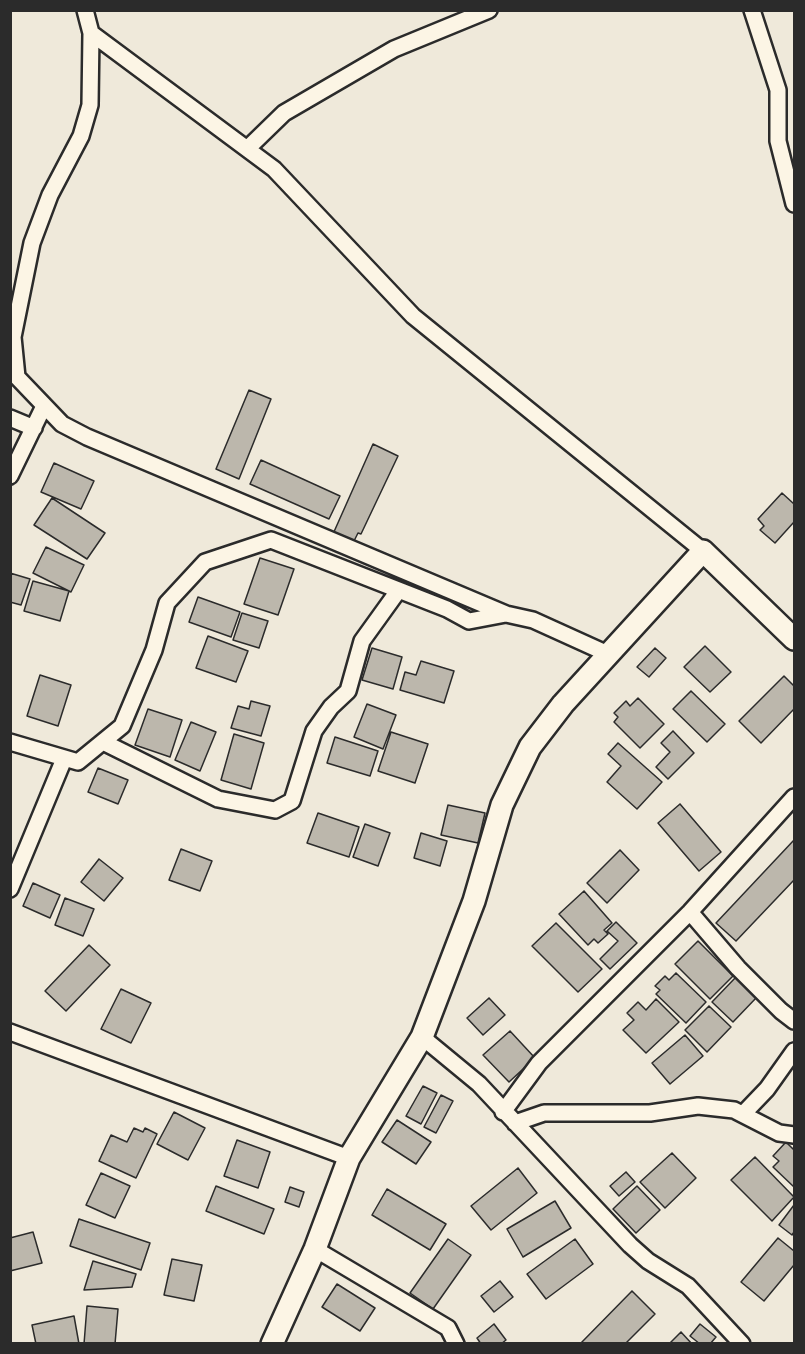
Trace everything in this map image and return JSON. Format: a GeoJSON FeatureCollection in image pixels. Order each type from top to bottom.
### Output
{"type":"FeatureCollection","features":[{"type":"Feature","properties":{"kind":"street"},"geometry":{"type":"LineString","coordinates":[[84,10],[91,33],[90,105],[81,136],[50,195],[32,243],[13,337],[17,377],[43,408],[62,424],[87,437],[506,614],[533,620],[608,654]]}},
{"type":"Feature","properties":{"kind":"street"},"geometry":{"type":"LineString","coordinates":[[247,149],[284,113],[394,49],[489,10]]}},
{"type":"Feature","properties":{"kind":"street"},"geometry":{"type":"LineString","coordinates":[[752,10],[778,90],[778,141],[795,204]]}},
{"type":"Feature","properties":{"kind":"street"},"geometry":{"type":"LineString","coordinates":[[91,33],[274,169],[413,316],[702,551],[795,639]]}},
{"type":"Feature","properties":{"kind":"street"},"geometry":{"type":"LineString","coordinates":[[10,476],[43,408]]}},
{"type":"Feature","properties":{"kind":"street"},"geometry":{"type":"LineString","coordinates":[[10,418],[34,428]]}},
{"type":"Feature","properties":{"kind":"street"},"geometry":{"type":"LineString","coordinates":[[10,742],[78,762],[122,726],[154,650],[166,603],[205,562],[271,540],[469,621],[506,614]]}},
{"type":"Feature","properties":{"kind":"street"},"geometry":{"type":"LineString","coordinates":[[272,1344],[315,1249],[349,1158],[422,1036],[474,901],[502,805],[530,747],[563,704],[702,551]]}},
{"type":"Feature","properties":{"kind":"street"},"geometry":{"type":"LineString","coordinates":[[103,742],[218,799],[275,810],[292,801],[314,731],[331,707],[348,691],[362,641],[398,591]]}},
{"type":"Feature","properties":{"kind":"street"},"geometry":{"type":"LineString","coordinates":[[10,889],[64,759]]}},
{"type":"Feature","properties":{"kind":"street"},"geometry":{"type":"LineString","coordinates":[[503,1112],[538,1063],[690,912],[795,797]]}},
{"type":"Feature","properties":{"kind":"street"},"geometry":{"type":"LineString","coordinates":[[690,912],[738,968],[781,1011],[795,1021]]}},
{"type":"Feature","properties":{"kind":"street"},"geometry":{"type":"LineString","coordinates":[[13,1029],[349,1158]]}},
{"type":"Feature","properties":{"kind":"street"},"geometry":{"type":"LineString","coordinates":[[422,1036],[479,1084],[630,1245],[648,1261],[688,1286],[742,1344]]}},
{"type":"Feature","properties":{"kind":"street"},"geometry":{"type":"LineString","coordinates":[[744,1113],[767,1089],[795,1051]]}},
{"type":"Feature","properties":{"kind":"street"},"geometry":{"type":"LineString","coordinates":[[515,1123],[544,1113],[650,1113],[698,1106],[744,1113],[752,1121],[779,1133],[795,1135]]}},
{"type":"Feature","properties":{"kind":"street"},"geometry":{"type":"LineString","coordinates":[[315,1249],[448,1328],[456,1344]]}},
{"type":"Feature","properties":{"kind":"building"},"geometry":{"type":"Polygon","coordinates":[[[249,390],[271,399],[239,479],[216,469],[249,390]]]}},
{"type":"Feature","properties":{"kind":"building"},"geometry":{"type":"Polygon","coordinates":[[[373,444],[398,456],[361,534],[358,533],[353,543],[333,534],[373,444]]]}},
{"type":"Feature","properties":{"kind":"building"},"geometry":{"type":"Polygon","coordinates":[[[261,460],[340,496],[329,519],[250,484],[261,460]]]}},
{"type":"Feature","properties":{"kind":"building"},"geometry":{"type":"Polygon","coordinates":[[[54,463],[94,481],[81,509],[41,492],[54,463]]]}},
{"type":"Feature","properties":{"kind":"building"},"geometry":{"type":"Polygon","coordinates":[[[782,493],[794,504],[794,522],[775,543],[760,530],[764,526],[758,519],[782,493]]]}},
{"type":"Feature","properties":{"kind":"building"},"geometry":{"type":"Polygon","coordinates":[[[52,498],[105,533],[87,559],[34,525],[52,498]]]}},
{"type":"Feature","properties":{"kind":"building"},"geometry":{"type":"Polygon","coordinates":[[[46,547],[84,565],[71,592],[33,573],[46,547]]]}},
{"type":"Feature","properties":{"kind":"building"},"geometry":{"type":"Polygon","coordinates":[[[260,558],[294,569],[278,615],[244,604],[260,558]]]}},
{"type":"Feature","properties":{"kind":"building"},"geometry":{"type":"Polygon","coordinates":[[[10,573],[30,579],[21,605],[10,602],[10,573]]]}},
{"type":"Feature","properties":{"kind":"building"},"geometry":{"type":"Polygon","coordinates":[[[33,581],[69,591],[60,621],[24,611],[33,581]]]}},
{"type":"Feature","properties":{"kind":"building"},"geometry":{"type":"Polygon","coordinates":[[[198,597],[240,612],[231,637],[189,622],[198,597]]]}},
{"type":"Feature","properties":{"kind":"building"},"geometry":{"type":"Polygon","coordinates":[[[242,613],[268,621],[259,648],[233,640],[242,613]]]}},
{"type":"Feature","properties":{"kind":"building"},"geometry":{"type":"Polygon","coordinates":[[[208,636],[248,651],[236,682],[196,668],[208,636]]]}},
{"type":"Feature","properties":{"kind":"building"},"geometry":{"type":"Polygon","coordinates":[[[705,646],[731,672],[710,692],[684,667],[705,646]]]}},
{"type":"Feature","properties":{"kind":"building"},"geometry":{"type":"Polygon","coordinates":[[[372,648],[402,657],[393,689],[362,680],[372,648]]]}},
{"type":"Feature","properties":{"kind":"building"},"geometry":{"type":"Polygon","coordinates":[[[655,648],[666,658],[649,677],[637,667],[655,648]]]}},
{"type":"Feature","properties":{"kind":"building"},"geometry":{"type":"Polygon","coordinates":[[[421,661],[454,671],[444,703],[400,690],[405,672],[416,675],[421,661]]]}},
{"type":"Feature","properties":{"kind":"building"},"geometry":{"type":"Polygon","coordinates":[[[40,675],[71,685],[58,726],[27,716],[40,675]]]}},
{"type":"Feature","properties":{"kind":"building"},"geometry":{"type":"Polygon","coordinates":[[[784,676],[794,686],[794,709],[761,743],[739,721],[784,676]]]}},
{"type":"Feature","properties":{"kind":"building"},"geometry":{"type":"Polygon","coordinates":[[[691,691],[725,724],[707,742],[673,709],[691,691]]]}},
{"type":"Feature","properties":{"kind":"building"},"geometry":{"type":"Polygon","coordinates":[[[638,698],[664,724],[640,748],[614,722],[618,717],[614,713],[626,701],[630,706],[638,698]]]}},
{"type":"Feature","properties":{"kind":"building"},"geometry":{"type":"Polygon","coordinates":[[[251,701],[270,706],[261,736],[231,728],[238,706],[249,709],[251,701]]]}},
{"type":"Feature","properties":{"kind":"building"},"geometry":{"type":"Polygon","coordinates":[[[367,704],[396,715],[383,749],[354,737],[367,704]]]}},
{"type":"Feature","properties":{"kind":"building"},"geometry":{"type":"Polygon","coordinates":[[[148,709],[182,720],[170,757],[135,745],[148,709]]]}},
{"type":"Feature","properties":{"kind":"building"},"geometry":{"type":"Polygon","coordinates":[[[191,722],[216,732],[200,771],[175,760],[191,722]]]}},
{"type":"Feature","properties":{"kind":"building"},"geometry":{"type":"Polygon","coordinates":[[[673,731],[694,753],[668,779],[656,767],[670,752],[661,743],[673,731]]]}},
{"type":"Feature","properties":{"kind":"building"},"geometry":{"type":"Polygon","coordinates":[[[391,732],[428,744],[415,783],[378,771],[391,732]]]}},
{"type":"Feature","properties":{"kind":"building"},"geometry":{"type":"Polygon","coordinates":[[[234,734],[264,743],[251,789],[221,780],[234,734]]]}},
{"type":"Feature","properties":{"kind":"building"},"geometry":{"type":"Polygon","coordinates":[[[335,737],[378,751],[370,776],[327,763],[335,737]]]}},
{"type":"Feature","properties":{"kind":"building"},"geometry":{"type":"Polygon","coordinates":[[[618,743],[662,782],[637,809],[607,782],[621,766],[608,754],[618,743]]]}},
{"type":"Feature","properties":{"kind":"building"},"geometry":{"type":"Polygon","coordinates":[[[98,768],[128,780],[118,804],[88,792],[98,768]]]}},
{"type":"Feature","properties":{"kind":"building"},"geometry":{"type":"Polygon","coordinates":[[[680,804],[721,852],[699,871],[658,823],[680,804]]]}},
{"type":"Feature","properties":{"kind":"building"},"geometry":{"type":"Polygon","coordinates":[[[448,805],[485,813],[478,843],[441,835],[448,805]]]}},
{"type":"Feature","properties":{"kind":"building"},"geometry":{"type":"Polygon","coordinates":[[[318,813],[359,827],[349,857],[307,843],[318,813]]]}},
{"type":"Feature","properties":{"kind":"building"},"geometry":{"type":"Polygon","coordinates":[[[365,824],[390,833],[378,866],[353,857],[365,824]]]}},
{"type":"Feature","properties":{"kind":"building"},"geometry":{"type":"Polygon","coordinates":[[[421,833],[447,841],[440,866],[414,858],[421,833]]]}},
{"type":"Feature","properties":{"kind":"building"},"geometry":{"type":"Polygon","coordinates":[[[794,840],[794,880],[736,941],[716,923],[794,840]]]}},
{"type":"Feature","properties":{"kind":"building"},"geometry":{"type":"Polygon","coordinates":[[[181,849],[212,861],[200,891],[169,880],[181,849]]]}},
{"type":"Feature","properties":{"kind":"building"},"geometry":{"type":"Polygon","coordinates":[[[620,850],[639,870],[607,903],[587,883],[620,850]]]}},
{"type":"Feature","properties":{"kind":"building"},"geometry":{"type":"Polygon","coordinates":[[[99,859],[123,878],[104,901],[81,882],[99,859]]]}},
{"type":"Feature","properties":{"kind":"building"},"geometry":{"type":"Polygon","coordinates":[[[33,883],[60,895],[50,918],[23,906],[33,883]]]}},
{"type":"Feature","properties":{"kind":"building"},"geometry":{"type":"Polygon","coordinates":[[[584,891],[612,923],[604,930],[608,934],[598,943],[594,939],[588,945],[559,914],[584,891]]]}},
{"type":"Feature","properties":{"kind":"building"},"geometry":{"type":"Polygon","coordinates":[[[65,898],[94,909],[83,936],[55,925],[65,898]]]}},
{"type":"Feature","properties":{"kind":"building"},"geometry":{"type":"Polygon","coordinates":[[[616,922],[637,943],[610,969],[600,959],[618,941],[607,931],[616,922]]]}},
{"type":"Feature","properties":{"kind":"building"},"geometry":{"type":"Polygon","coordinates":[[[556,923],[602,969],[578,992],[532,946],[556,923]]]}},
{"type":"Feature","properties":{"kind":"building"},"geometry":{"type":"Polygon","coordinates":[[[698,941],[733,976],[710,999],[675,964],[698,941]]]}},
{"type":"Feature","properties":{"kind":"building"},"geometry":{"type":"Polygon","coordinates":[[[89,945],[110,965],[66,1011],[45,991],[89,945]]]}},
{"type":"Feature","properties":{"kind":"building"},"geometry":{"type":"Polygon","coordinates":[[[676,973],[706,1002],[686,1023],[656,994],[660,990],[655,986],[665,976],[669,980],[676,973]]]}},
{"type":"Feature","properties":{"kind":"building"},"geometry":{"type":"Polygon","coordinates":[[[736,977],[757,997],[733,1022],[712,1002],[736,977]]]}},
{"type":"Feature","properties":{"kind":"building"},"geometry":{"type":"Polygon","coordinates":[[[121,989],[151,1003],[131,1043],[101,1029],[121,989]]]}},
{"type":"Feature","properties":{"kind":"building"},"geometry":{"type":"Polygon","coordinates":[[[489,998],[505,1015],[483,1035],[467,1018],[489,998]]]}},
{"type":"Feature","properties":{"kind":"building"},"geometry":{"type":"Polygon","coordinates":[[[656,999],[679,1022],[646,1053],[623,1030],[634,1020],[627,1013],[638,1002],[646,1010],[656,999]]]}},
{"type":"Feature","properties":{"kind":"building"},"geometry":{"type":"Polygon","coordinates":[[[709,1006],[731,1027],[707,1052],[685,1030],[709,1006]]]}},
{"type":"Feature","properties":{"kind":"building"},"geometry":{"type":"Polygon","coordinates":[[[510,1031],[535,1058],[509,1082],[483,1055],[510,1031]]]}},
{"type":"Feature","properties":{"kind":"building"},"geometry":{"type":"Polygon","coordinates":[[[685,1035],[703,1056],[670,1084],[652,1063],[685,1035]]]}},
{"type":"Feature","properties":{"kind":"building"},"geometry":{"type":"Polygon","coordinates":[[[423,1086],[437,1093],[421,1124],[406,1116],[423,1086]]]}},
{"type":"Feature","properties":{"kind":"building"},"geometry":{"type":"Polygon","coordinates":[[[441,1095],[453,1101],[436,1133],[424,1127],[441,1095]]]}},
{"type":"Feature","properties":{"kind":"building"},"geometry":{"type":"Polygon","coordinates":[[[174,1112],[205,1128],[188,1160],[157,1144],[174,1112]]]}},
{"type":"Feature","properties":{"kind":"building"},"geometry":{"type":"Polygon","coordinates":[[[397,1120],[431,1142],[416,1164],[382,1142],[397,1120]]]}},
{"type":"Feature","properties":{"kind":"building"},"geometry":{"type":"Polygon","coordinates":[[[134,1128],[143,1132],[145,1128],[157,1134],[136,1178],[99,1161],[111,1135],[127,1142],[134,1128]]]}},
{"type":"Feature","properties":{"kind":"building"},"geometry":{"type":"Polygon","coordinates":[[[237,1140],[270,1152],[258,1188],[224,1176],[237,1140]]]}},
{"type":"Feature","properties":{"kind":"building"},"geometry":{"type":"Polygon","coordinates":[[[786,1142],[793,1149],[794,1147],[794,1187],[773,1167],[779,1161],[773,1156],[786,1142]]]}},
{"type":"Feature","properties":{"kind":"building"},"geometry":{"type":"Polygon","coordinates":[[[672,1153],[696,1178],[665,1208],[640,1182],[672,1153]]]}},
{"type":"Feature","properties":{"kind":"building"},"geometry":{"type":"Polygon","coordinates":[[[755,1157],[794,1197],[772,1221],[731,1180],[755,1157]]]}},
{"type":"Feature","properties":{"kind":"building"},"geometry":{"type":"Polygon","coordinates":[[[518,1168],[537,1193],[491,1230],[471,1206],[518,1168]]]}},
{"type":"Feature","properties":{"kind":"building"},"geometry":{"type":"Polygon","coordinates":[[[626,1172],[635,1182],[619,1196],[610,1186],[626,1172]]]}},
{"type":"Feature","properties":{"kind":"building"},"geometry":{"type":"Polygon","coordinates":[[[101,1173],[130,1186],[115,1218],[86,1205],[101,1173]]]}},
{"type":"Feature","properties":{"kind":"building"},"geometry":{"type":"Polygon","coordinates":[[[216,1186],[274,1209],[264,1234],[206,1211],[216,1186]]]}},
{"type":"Feature","properties":{"kind":"building"},"geometry":{"type":"Polygon","coordinates":[[[637,1186],[660,1210],[636,1233],[613,1209],[637,1186]]]}},
{"type":"Feature","properties":{"kind":"building"},"geometry":{"type":"Polygon","coordinates":[[[290,1187],[304,1192],[299,1207],[285,1202],[290,1187]]]}},
{"type":"Feature","properties":{"kind":"building"},"geometry":{"type":"Polygon","coordinates":[[[387,1189],[446,1224],[430,1250],[372,1215],[387,1189]]]}},
{"type":"Feature","properties":{"kind":"building"},"geometry":{"type":"Polygon","coordinates":[[[555,1201],[571,1228],[523,1257],[507,1229],[555,1201]]]}},
{"type":"Feature","properties":{"kind":"building"},"geometry":{"type":"Polygon","coordinates":[[[794,1205],[794,1232],[792,1235],[779,1225],[794,1205]]]}},
{"type":"Feature","properties":{"kind":"building"},"geometry":{"type":"Polygon","coordinates":[[[79,1219],[150,1243],[141,1270],[70,1246],[79,1219]]]}},
{"type":"Feature","properties":{"kind":"building"},"geometry":{"type":"Polygon","coordinates":[[[33,1232],[42,1263],[10,1271],[10,1238],[33,1232]]]}},
{"type":"Feature","properties":{"kind":"building"},"geometry":{"type":"Polygon","coordinates":[[[778,1238],[794,1251],[794,1265],[764,1301],[741,1282],[778,1238]]]}},
{"type":"Feature","properties":{"kind":"building"},"geometry":{"type":"Polygon","coordinates":[[[448,1239],[471,1255],[433,1309],[410,1293],[448,1239]]]}},
{"type":"Feature","properties":{"kind":"building"},"geometry":{"type":"Polygon","coordinates":[[[575,1239],[593,1264],[546,1299],[527,1274],[575,1239]]]}},
{"type":"Feature","properties":{"kind":"building"},"geometry":{"type":"Polygon","coordinates":[[[172,1259],[202,1265],[194,1301],[164,1295],[172,1259]]]}},
{"type":"Feature","properties":{"kind":"building"},"geometry":{"type":"Polygon","coordinates":[[[93,1261],[136,1274],[132,1287],[84,1290],[93,1261]]]}},
{"type":"Feature","properties":{"kind":"building"},"geometry":{"type":"Polygon","coordinates":[[[500,1281],[513,1297],[494,1312],[481,1296],[500,1281]]]}},
{"type":"Feature","properties":{"kind":"building"},"geometry":{"type":"Polygon","coordinates":[[[337,1284],[375,1308],[360,1331],[322,1307],[337,1284]]]}},
{"type":"Feature","properties":{"kind":"building"},"geometry":{"type":"Polygon","coordinates":[[[632,1291],[655,1314],[625,1344],[580,1344],[632,1291]]]}},
{"type":"Feature","properties":{"kind":"building"},"geometry":{"type":"Polygon","coordinates":[[[87,1306],[118,1309],[115,1344],[84,1344],[87,1306]]]}},
{"type":"Feature","properties":{"kind":"building"},"geometry":{"type":"Polygon","coordinates":[[[74,1316],[79,1344],[36,1344],[32,1325],[74,1316]]]}},
{"type":"Feature","properties":{"kind":"building"},"geometry":{"type":"Polygon","coordinates":[[[494,1324],[506,1340],[501,1344],[481,1344],[477,1338],[494,1324]]]}},
{"type":"Feature","properties":{"kind":"building"},"geometry":{"type":"Polygon","coordinates":[[[700,1324],[716,1337],[710,1344],[700,1344],[690,1336],[700,1324]]]}},
{"type":"Feature","properties":{"kind":"building"},"geometry":{"type":"Polygon","coordinates":[[[681,1332],[692,1344],[669,1344],[681,1332]]]}}]}
